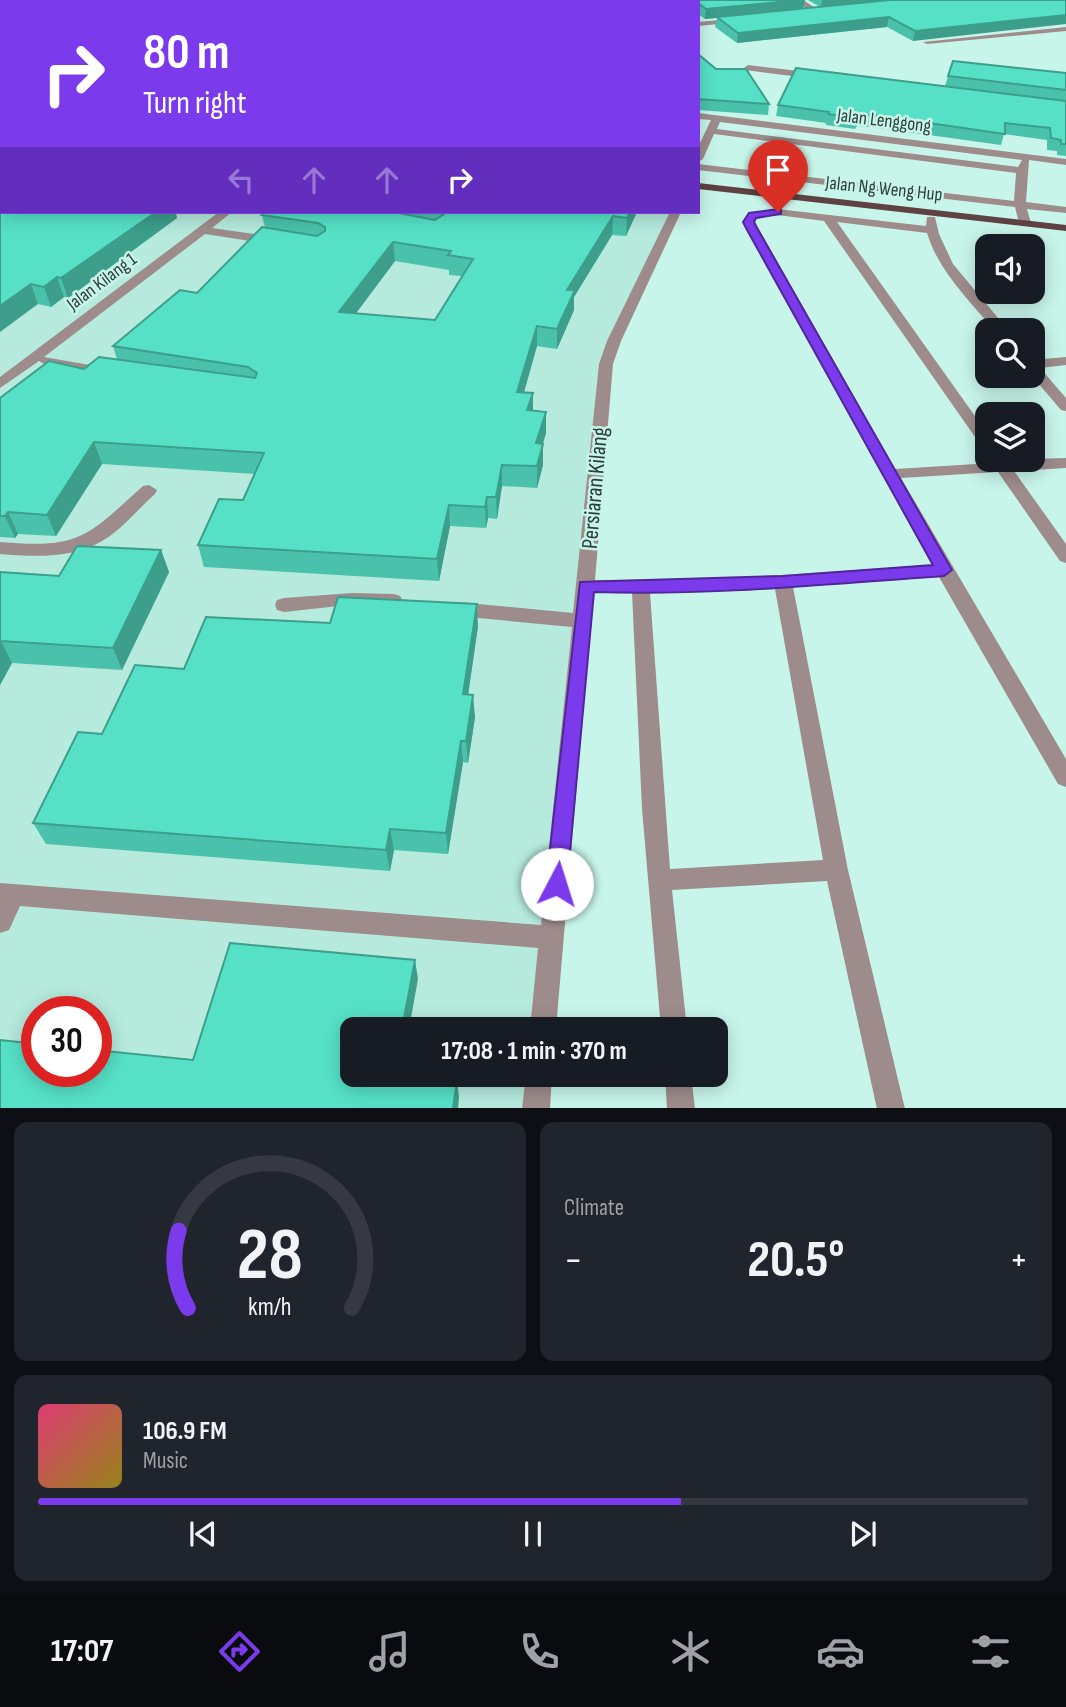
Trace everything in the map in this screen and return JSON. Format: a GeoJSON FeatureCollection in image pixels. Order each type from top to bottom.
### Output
{"type":"FeatureCollection","features":[{"type":"Feature","properties":{"kind":"main road","name":"Jalan Ng Weng Hup"},"geometry":{"type":"LineString","coordinates":[[700,186],[1066,228]]}},
{"type":"Feature","properties":{"kind":"street"},"geometry":{"type":"LineString","coordinates":[[798,0],[819,13]]}},
{"type":"Feature","properties":{"kind":"street"},"geometry":{"type":"LineString","coordinates":[[806,15],[832,12]]}},
{"type":"Feature","properties":{"kind":"street"},"geometry":{"type":"LineString","coordinates":[[700,24],[752,19]]}},
{"type":"Feature","properties":{"kind":"street"},"geometry":{"type":"LineString","coordinates":[[928,42],[1066,29]]}},
{"type":"Feature","properties":{"kind":"street"},"geometry":{"type":"LineString","coordinates":[[748,68],[823,77]]}},
{"type":"Feature","properties":{"kind":"street","name":"Jalan Lenggong"},"geometry":{"type":"LineString","coordinates":[[700,116],[1066,162]]}},
{"type":"Feature","properties":{"kind":"street"},"geometry":{"type":"LineString","coordinates":[[700,155],[716,117]]}},
{"type":"Feature","properties":{"kind":"street"},"geometry":{"type":"LineString","coordinates":[[712,131],[1022,171]]}},
{"type":"Feature","properties":{"kind":"street"},"geometry":{"type":"LineString","coordinates":[[1025,223],[1019,205],[1022,171],[1027,157]]}},
{"type":"Feature","properties":{"kind":"street"},"geometry":{"type":"LineString","coordinates":[[700,167],[1066,210]]}},
{"type":"Feature","properties":{"kind":"street"},"geometry":{"type":"LineString","coordinates":[[931,230],[763,212],[752,216],[749,222],[944,570],[1066,778]]}},
{"type":"Feature","properties":{"kind":"street"},"geometry":{"type":"LineString","coordinates":[[931,212],[931,230],[938,251],[991,318]]}},
{"type":"Feature","properties":{"kind":"street","name":"Jalan Kilang 1"},"geometry":{"type":"LineString","coordinates":[[0,383],[223,214]]}},
{"type":"Feature","properties":{"kind":"street","name":"Persiaran Kilang"},"geometry":{"type":"LineString","coordinates":[[544,1017],[606,364],[614,341],[674,214]]}},
{"type":"Feature","properties":{"kind":"street"},"geometry":{"type":"LineString","coordinates":[[828,218],[975,427]]}},
{"type":"Feature","properties":{"kind":"street"},"geometry":{"type":"LineString","coordinates":[[202,230],[285,242]]}},
{"type":"Feature","properties":{"kind":"street"},"geometry":{"type":"LineString","coordinates":[[32,359],[124,374]]}},
{"type":"Feature","properties":{"kind":"street"},"geometry":{"type":"LineString","coordinates":[[1045,363],[1066,361]]}},
{"type":"Feature","properties":{"kind":"street"},"geometry":{"type":"LineString","coordinates":[[1045,381],[1066,407]]}},
{"type":"Feature","properties":{"kind":"street"},"geometry":{"type":"LineString","coordinates":[[1045,463],[1066,463]]}},
{"type":"Feature","properties":{"kind":"street"},"geometry":{"type":"LineString","coordinates":[[890,474],[975,466]]}},
{"type":"Feature","properties":{"kind":"street"},"geometry":{"type":"LineString","coordinates":[[1007,472],[1066,557]]}},
{"type":"Feature","properties":{"kind":"street"},"geometry":{"type":"LineString","coordinates":[[0,548],[44,550],[80,544],[100,534],[149,490]]}},
{"type":"Feature","properties":{"kind":"street"},"geometry":{"type":"LineString","coordinates":[[586,586],[641,588],[783,582],[944,570]]}},
{"type":"Feature","properties":{"kind":"street"},"geometry":{"type":"LineString","coordinates":[[783,582],[836,870],[891,1108]]}},
{"type":"Feature","properties":{"kind":"street"},"geometry":{"type":"LineString","coordinates":[[641,588],[659,880],[673,1017]]}},
{"type":"Feature","properties":{"kind":"street"},"geometry":{"type":"LineString","coordinates":[[284,605],[367,598],[407,603]]}},
{"type":"Feature","properties":{"kind":"street"},"geometry":{"type":"LineString","coordinates":[[433,606],[582,621]]}},
{"type":"Feature","properties":{"kind":"street"},"geometry":{"type":"LineString","coordinates":[[659,880],[836,870]]}},
{"type":"Feature","properties":{"kind":"street"},"geometry":{"type":"LineString","coordinates":[[0,922],[7,894],[552,937]]}},
{"type":"Feature","properties":{"kind":"street"},"geometry":{"type":"LineString","coordinates":[[536,1108],[538,1087]]}},
{"type":"Feature","properties":{"kind":"street"},"geometry":{"type":"LineString","coordinates":[[679,1087],[681,1108]]}},
{"type":"Feature","properties":{"kind":"shaded area"},"geometry":{"type":"Polygon","coordinates":[[[0,214],[672,214],[601,363],[539,1017],[340,1017],[340,1087],[533,1087],[530,1108],[0,1108],[0,214]]]}},
{"type":"Feature","properties":{"kind":"building"},"geometry":{"type":"Polygon","coordinates":[[[700,0],[800,0],[706,9],[700,4],[700,0]]]}},
{"type":"Feature","properties":{"kind":"building"},"geometry":{"type":"Polygon","coordinates":[[[890,0],[1066,0],[1066,15],[915,31],[889,17],[738,33],[717,17],[890,0]]]}},
{"type":"Feature","properties":{"kind":"building"},"geometry":{"type":"Polygon","coordinates":[[[700,56],[716,69],[746,69],[769,104],[700,99],[700,56]]]}},
{"type":"Feature","properties":{"kind":"building"},"geometry":{"type":"Polygon","coordinates":[[[953,61],[1066,73],[1066,90],[948,76],[953,61]]]}},
{"type":"Feature","properties":{"kind":"building"},"geometry":{"type":"Polygon","coordinates":[[[796,68],[1066,101],[1066,144],[1051,138],[1050,128],[1005,123],[1005,134],[873,115],[859,115],[858,118],[778,105],[796,68]]]}},
{"type":"Feature","properties":{"kind":"building"},"geometry":{"type":"Polygon","coordinates":[[[0,214],[153,214],[61,278],[57,277],[44,287],[31,284],[0,306],[0,214]]]}},
{"type":"Feature","properties":{"kind":"building"},"geometry":{"type":"Polygon","coordinates":[[[404,214],[435,220],[444,214],[629,214],[627,218],[613,216],[567,290],[575,290],[557,329],[537,326],[517,392],[533,393],[527,410],[546,412],[536,443],[543,444],[537,466],[502,465],[496,497],[487,497],[485,507],[449,505],[437,559],[198,545],[219,499],[243,500],[264,453],[94,442],[47,515],[8,512],[5,516],[0,516],[0,398],[49,361],[84,369],[99,357],[255,378],[257,373],[248,367],[113,346],[180,290],[197,293],[262,227],[317,236],[325,231],[325,227],[318,223],[262,215],[404,214]],[[393,242],[339,312],[435,320],[473,259],[448,255],[451,251],[393,242]]]}},
{"type":"Feature","properties":{"kind":"building"},"geometry":{"type":"Polygon","coordinates":[[[77,546],[161,550],[113,648],[0,643],[0,572],[59,576],[77,546]]]}},
{"type":"Feature","properties":{"kind":"building"},"geometry":{"type":"Polygon","coordinates":[[[338,597],[477,604],[463,694],[473,695],[466,741],[461,741],[446,833],[390,829],[386,850],[33,823],[78,732],[102,734],[135,665],[184,669],[206,617],[330,623],[338,597]]]}},
{"type":"Feature","properties":{"kind":"building"},"geometry":{"type":"Polygon","coordinates":[[[230,943],[415,960],[404,1017],[340,1017],[340,1087],[456,1087],[453,1108],[0,1108],[0,1040],[21,1042],[21,1087],[112,1087],[112,1052],[193,1060],[230,943]]]}},
{"type":"Feature","properties":{"kind":"route"},"geometry":{"type":"LineString","coordinates":[[557,884],[586,586],[641,588],[783,582],[944,570],[751,228],[749,222],[752,216],[763,212],[778,212]]}}]}
